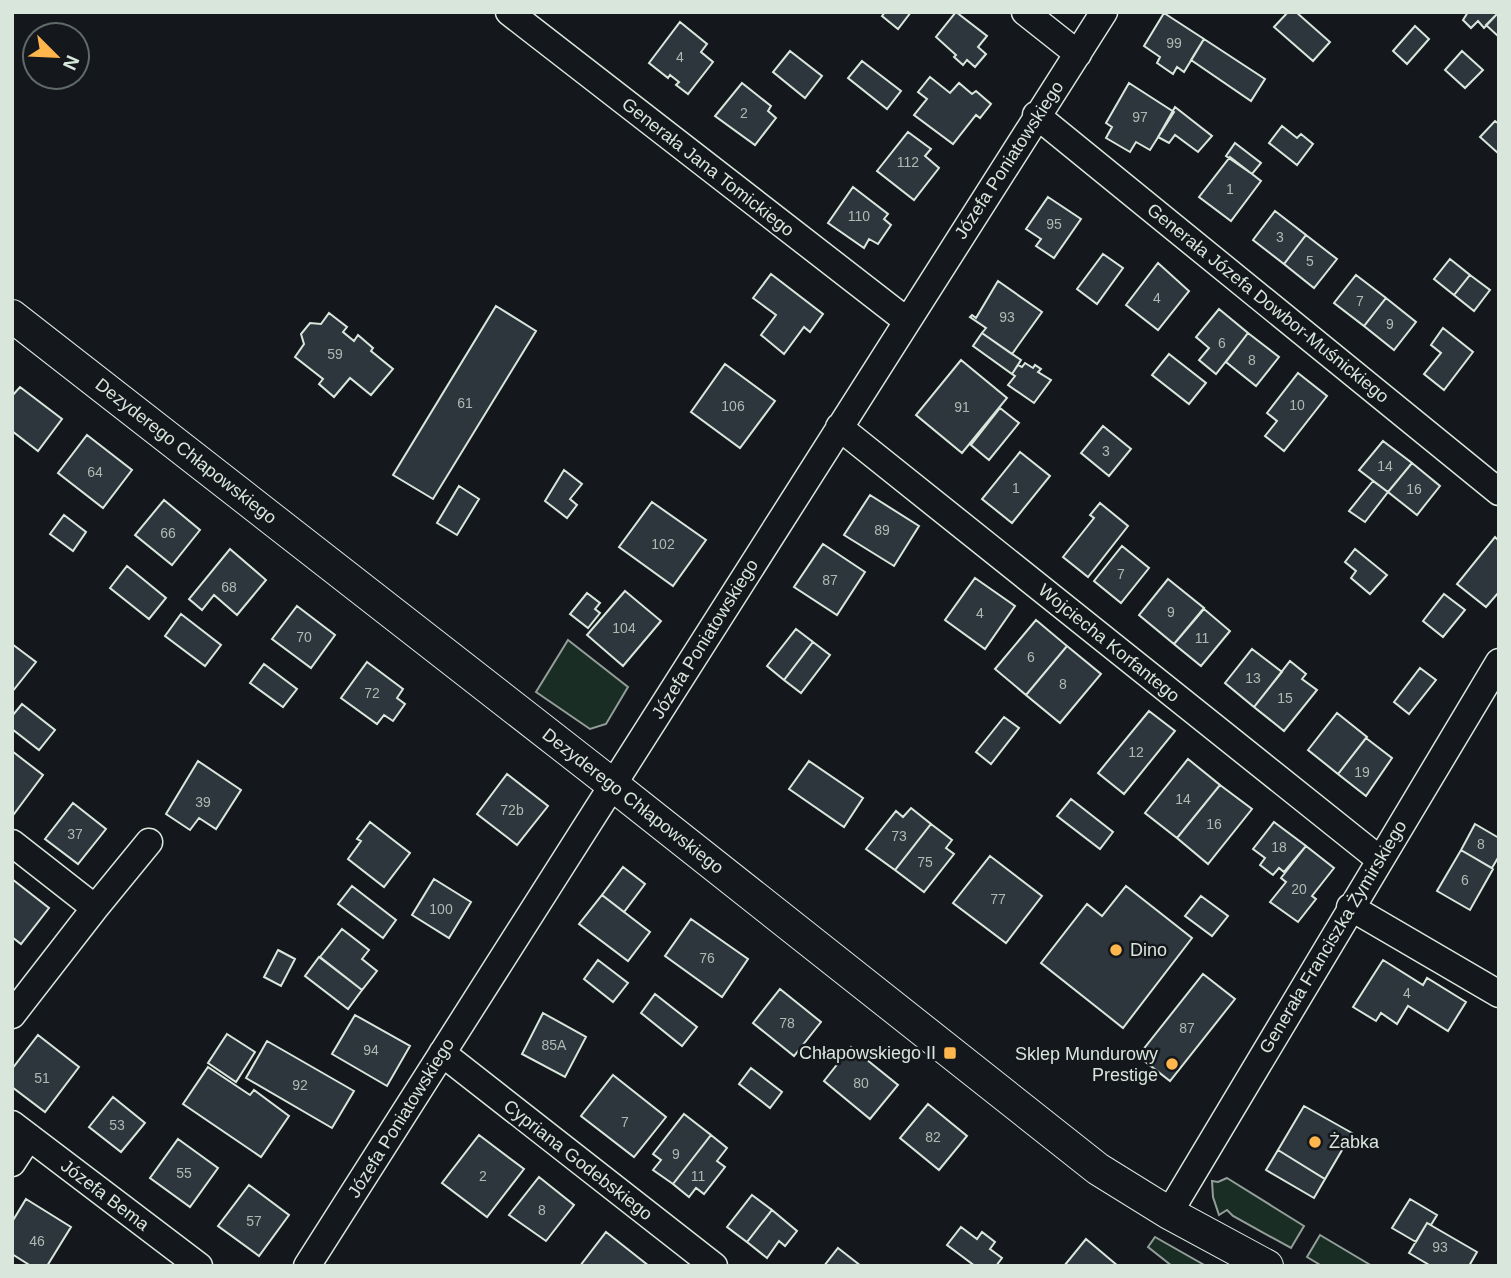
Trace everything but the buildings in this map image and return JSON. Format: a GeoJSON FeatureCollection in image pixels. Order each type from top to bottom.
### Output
{"type":"FeatureCollection","features":[{"type":"Feature","properties":{"kind":"street","name":"Generała Jana Tomickiego"},"geometry":{"type":"LineString","coordinates":[[509,12],[907,321]]}},
{"type":"Feature","properties":{"kind":"street"},"geometry":{"type":"LineString","coordinates":[[1025,12],[1078,54]]}},
{"type":"Feature","properties":{"kind":"street","name":"Józefa Poniatowskiego"},"geometry":{"type":"LineString","coordinates":[[307,1266],[1036,115],[1104,12]]}},
{"type":"Feature","properties":{"kind":"street","name":"Generała Józefa Dowbor-Muśnickiego"},"geometry":{"type":"LineString","coordinates":[[1036,115],[1499,492]]}},
{"type":"Feature","properties":{"kind":"street","name":"Dezyderego Chłapowskiego"},"geometry":{"type":"LineString","coordinates":[[12,316],[613,785],[1098,1169],[1170,1213],[1267,1266]]}},
{"type":"Feature","properties":{"kind":"street","name":"Wojciecha Korfantego"},"geometry":{"type":"LineString","coordinates":[[839,427],[1379,859]]}},
{"type":"Feature","properties":{"kind":"street","name":"Generała Franciszka Żymirskiego"},"geometry":{"type":"LineString","coordinates":[[1170,1213],[1350,907],[1499,662]]}},
{"type":"Feature","properties":{"kind":"street"},"geometry":{"type":"LineString","coordinates":[[12,1014],[149,842]]}},
{"type":"Feature","properties":{"kind":"street"},"geometry":{"type":"LineString","coordinates":[[12,843],[95,908]]}},
{"type":"Feature","properties":{"kind":"street"},"geometry":{"type":"LineString","coordinates":[[1350,907],[1499,994]]}},
{"type":"Feature","properties":{"kind":"street","name":"Cypriana Godebskiego"},"geometry":{"type":"LineString","coordinates":[[442,1053],[714,1266]]}},
{"type":"Feature","properties":{"kind":"street"},"geometry":{"type":"LineString","coordinates":[[12,1163],[20,1131]]}},
{"type":"Feature","properties":{"kind":"street","name":"Józefa Bema"},"geometry":{"type":"LineString","coordinates":[[20,1131],[199,1266]]}},
{"type":"Feature","properties":{"kind":"green space"},"geometry":{"type":"Polygon","coordinates":[[[568,640],[628,687],[606,724],[590,729],[536,692],[568,640]]]}},
{"type":"Feature","properties":{"kind":"green space"},"geometry":{"type":"Polygon","coordinates":[[[1227,1178],[1304,1226],[1291,1248],[1227,1210],[1219,1215],[1213,1197],[1212,1181],[1218,1182],[1227,1178]]]}},
{"type":"Feature","properties":{"kind":"green space"},"geometry":{"type":"Polygon","coordinates":[[[1320,1235],[1372,1266],[1322,1266],[1307,1257],[1320,1235]]]}},
{"type":"Feature","properties":{"kind":"green space"},"geometry":{"type":"Polygon","coordinates":[[[1155,1237],[1206,1266],[1172,1266],[1148,1247],[1155,1237]]]}},
{"type":"Feature","properties":{"kind":"place","name":"Dino"},"geometry":{"type":"Point","coordinates":[1116,950]}},
{"type":"Feature","properties":{"kind":"place","name":"Chłapowskiego II"},"geometry":{"type":"Point","coordinates":[950,1053]}},
{"type":"Feature","properties":{"kind":"place","name":"Sklep Mundurowy Prestige"},"geometry":{"type":"Point","coordinates":[1172,1064]}},
{"type":"Feature","properties":{"kind":"place","name":"Żabka"},"geometry":{"type":"Point","coordinates":[1315,1142]}}]}
